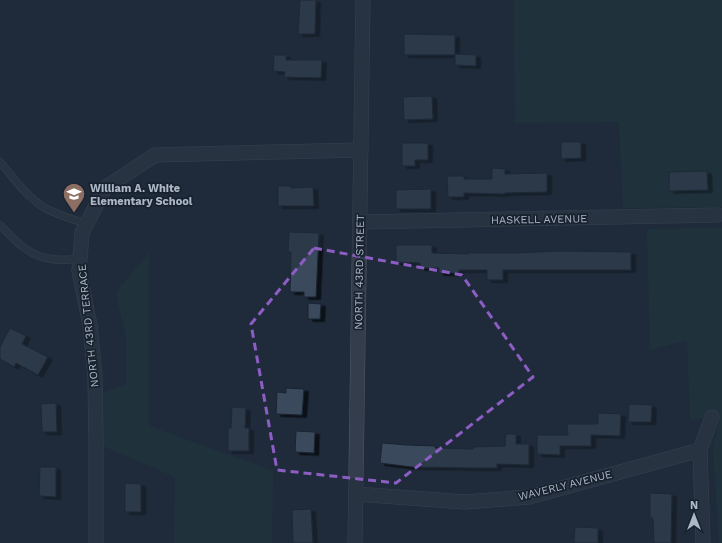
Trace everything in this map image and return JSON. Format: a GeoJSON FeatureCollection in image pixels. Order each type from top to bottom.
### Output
{"type":"FeatureCollection","features":[{"type":"Feature","properties":{"kind":"street","name":"NORTH 43RD STREET"},"geometry":{"type":"LineString","coordinates":[[355,543],[363,0]]}},
{"type":"Feature","properties":{"kind":"street","name":"NORTH 43RD TERRACE"},"geometry":{"type":"LineString","coordinates":[[96,543],[95,376],[90,325],[79,271],[82,233],[105,188],[155,155],[361,150]]}},
{"type":"Feature","properties":{"kind":"street","name":"HASKELL AVENUE"},"geometry":{"type":"LineString","coordinates":[[360,222],[718,215]]}},
{"type":"Feature","properties":{"kind":"street"},"geometry":{"type":"LineString","coordinates":[[703,543],[700,450],[712,417]]}},
{"type":"Feature","properties":{"kind":"street","name":"WAVERLY AVENUE"},"geometry":{"type":"LineString","coordinates":[[356,494],[465,502],[529,497],[700,450]]}},
{"type":"Feature","properties":{"kind":"lane"},"geometry":{"type":"LineString","coordinates":[[0,162],[42,206],[58,215],[87,224]]}},
{"type":"Feature","properties":{"kind":"lane"},"geometry":{"type":"LineString","coordinates":[[0,225],[14,240],[28,250],[41,256],[54,260],[80,259]]}},
{"type":"Feature","properties":{"kind":"highlighted area"},"geometry":{"type":"Polygon","coordinates":[[[314,248],[462,275],[533,377],[396,483],[277,470],[251,324],[314,248]]]}},
{"type":"Feature","properties":{"kind":"green space"},"geometry":{"type":"Polygon","coordinates":[[[514,0],[722,0],[722,207],[623,208],[619,122],[515,123],[514,0]]]}},
{"type":"Feature","properties":{"kind":"green space"},"geometry":{"type":"Polygon","coordinates":[[[722,228],[722,543],[719,543],[713,448],[721,413],[690,421],[687,340],[650,350],[647,229],[722,228]]]}},
{"type":"Feature","properties":{"kind":"green space"},"geometry":{"type":"Polygon","coordinates":[[[149,253],[149,426],[273,471],[272,543],[174,543],[175,477],[103,446],[103,393],[126,384],[126,337],[116,292],[149,253]]]}},
{"type":"Feature","properties":{"kind":"building"},"geometry":{"type":"Polygon","coordinates":[[[300,0],[316,0],[315,34],[298,34],[300,0]]]}},
{"type":"Feature","properties":{"kind":"building"},"geometry":{"type":"Polygon","coordinates":[[[404,34],[455,35],[455,55],[404,55],[404,34]]]}},
{"type":"Feature","properties":{"kind":"building"},"geometry":{"type":"Polygon","coordinates":[[[455,54],[476,55],[476,66],[455,65],[455,54]]]}},
{"type":"Feature","properties":{"kind":"building"},"geometry":{"type":"Polygon","coordinates":[[[274,55],[286,55],[286,60],[322,60],[321,78],[284,77],[285,72],[273,71],[274,55]]]}},
{"type":"Feature","properties":{"kind":"building"},"geometry":{"type":"Polygon","coordinates":[[[432,96],[433,119],[404,120],[403,97],[432,96]]]}},
{"type":"Feature","properties":{"kind":"building"},"geometry":{"type":"Polygon","coordinates":[[[561,142],[581,142],[581,158],[561,159],[561,142]]]}},
{"type":"Feature","properties":{"kind":"building"},"geometry":{"type":"Polygon","coordinates":[[[402,143],[428,143],[428,160],[415,160],[415,166],[402,166],[402,143]]]}},
{"type":"Feature","properties":{"kind":"building"},"geometry":{"type":"Polygon","coordinates":[[[492,168],[505,169],[505,174],[547,173],[547,192],[505,194],[464,193],[464,197],[448,197],[447,176],[464,176],[464,179],[492,179],[492,168]]]}},
{"type":"Feature","properties":{"kind":"building"},"geometry":{"type":"Polygon","coordinates":[[[707,171],[708,190],[669,191],[669,172],[707,171]]]}},
{"type":"Feature","properties":{"kind":"building"},"geometry":{"type":"Polygon","coordinates":[[[278,186],[291,186],[291,188],[313,187],[314,206],[278,206],[278,186]]]}},
{"type":"Feature","properties":{"kind":"building"},"geometry":{"type":"Polygon","coordinates":[[[431,189],[431,209],[396,209],[396,190],[431,189]]]}},
{"type":"Feature","properties":{"kind":"building"},"geometry":{"type":"Polygon","coordinates":[[[289,232],[319,233],[316,297],[304,297],[304,292],[290,292],[291,252],[288,252],[289,232]]]}},
{"type":"Feature","properties":{"kind":"building"},"geometry":{"type":"Polygon","coordinates":[[[396,245],[432,245],[432,253],[469,254],[558,251],[631,252],[631,270],[503,270],[503,280],[487,280],[487,270],[459,270],[459,273],[439,273],[439,268],[420,268],[420,263],[396,262],[396,245]]]}},
{"type":"Feature","properties":{"kind":"building"},"geometry":{"type":"Polygon","coordinates":[[[308,303],[321,304],[320,319],[308,319],[308,303]]]}},
{"type":"Feature","properties":{"kind":"building"},"geometry":{"type":"Polygon","coordinates":[[[10,328],[26,336],[22,344],[48,357],[38,375],[16,363],[14,367],[0,359],[0,347],[10,328]]]}},
{"type":"Feature","properties":{"kind":"building"},"geometry":{"type":"Polygon","coordinates":[[[286,388],[304,389],[302,415],[276,414],[277,392],[286,393],[286,388]]]}},
{"type":"Feature","properties":{"kind":"building"},"geometry":{"type":"Polygon","coordinates":[[[56,403],[57,432],[42,432],[41,404],[56,403]]]}},
{"type":"Feature","properties":{"kind":"building"},"geometry":{"type":"Polygon","coordinates":[[[629,404],[652,405],[651,422],[628,422],[629,404]]]}},
{"type":"Feature","properties":{"kind":"building"},"geometry":{"type":"Polygon","coordinates":[[[232,407],[246,408],[245,428],[249,428],[249,451],[228,451],[228,428],[231,428],[232,407]]]}},
{"type":"Feature","properties":{"kind":"building"},"geometry":{"type":"Polygon","coordinates":[[[598,413],[621,414],[620,436],[591,435],[591,446],[560,446],[560,455],[537,454],[537,435],[568,435],[567,424],[598,424],[598,413]]]}},
{"type":"Feature","properties":{"kind":"building"},"geometry":{"type":"Polygon","coordinates":[[[296,431],[315,432],[314,453],[295,452],[296,431]]]}},
{"type":"Feature","properties":{"kind":"building"},"geometry":{"type":"Polygon","coordinates":[[[506,434],[516,434],[516,444],[529,444],[529,465],[497,464],[497,468],[474,468],[412,467],[380,463],[382,443],[435,446],[435,448],[473,449],[473,447],[505,446],[506,434]]]}},
{"type":"Feature","properties":{"kind":"building"},"geometry":{"type":"Polygon","coordinates":[[[40,467],[56,467],[56,497],[39,496],[40,467]]]}},
{"type":"Feature","properties":{"kind":"building"},"geometry":{"type":"Polygon","coordinates":[[[125,483],[141,484],[141,512],[125,512],[125,483]]]}},
{"type":"Feature","properties":{"kind":"building"},"geometry":{"type":"Polygon","coordinates":[[[650,493],[672,494],[671,543],[654,543],[653,518],[650,518],[650,493]]]}},
{"type":"Feature","properties":{"kind":"building"},"geometry":{"type":"Polygon","coordinates":[[[311,509],[313,543],[293,543],[292,510],[311,509]]]}},
{"type":"Feature","properties":{"kind":"building"},"geometry":{"type":"Polygon","coordinates":[[[575,527],[598,528],[598,543],[574,543],[575,527]]]}},
{"type":"Feature","properties":{"kind":"place","name":"William A. White Elementary School"},"geometry":{"type":"Point","coordinates":[74,214]}}]}
